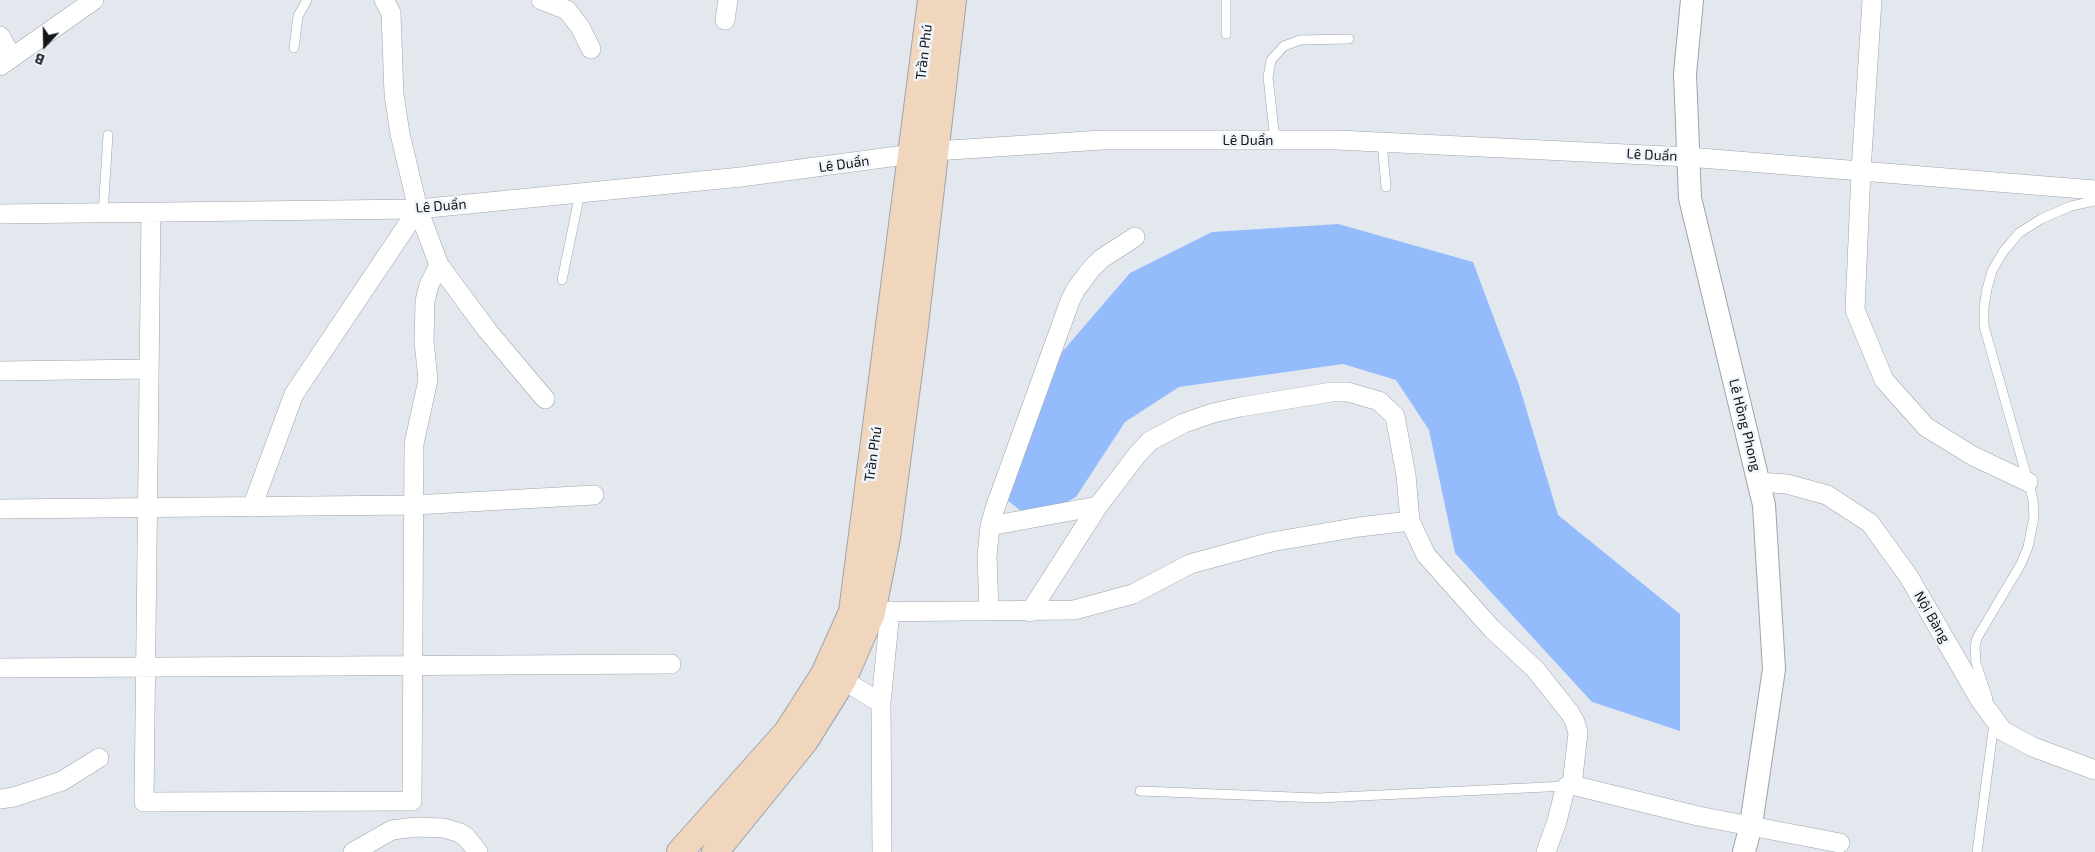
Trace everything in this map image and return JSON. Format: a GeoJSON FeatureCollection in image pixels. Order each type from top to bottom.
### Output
{"type":"FeatureCollection","features":[{"type":"Feature","properties":{"kind":"main road","name":"Trần Phú"},"geometry":{"type":"LineString","coordinates":[[715,852],[806,742],[833,677],[871,612],[887,538],[914,334],[931,0]]}},
{"type":"Feature","properties":{"kind":"main road","name":"Trần Phú"},"geometry":{"type":"LineString","coordinates":[[923,153],[952,0]]}},
{"type":"Feature","properties":{"kind":"main road","name":"Trần Phú"},"geometry":{"type":"LineString","coordinates":[[680,852],[833,677]]}},
{"type":"Feature","properties":{"kind":"street"},"geometry":{"type":"LineString","coordinates":[[0,36],[6,61],[94,0]]}},
{"type":"Feature","properties":{"kind":"street"},"geometry":{"type":"LineString","coordinates":[[384,0],[391,13],[394,94],[400,134],[418,209],[439,265],[487,330],[545,399]]}},
{"type":"Feature","properties":{"kind":"street"},"geometry":{"type":"LineString","coordinates":[[541,0],[567,10],[580,27],[591,49]]}},
{"type":"Feature","properties":{"kind":"street"},"geometry":{"type":"LineString","coordinates":[[726,20],[728,0]]}},
{"type":"Feature","properties":{"kind":"street","name":"Lê Hồng Phong"},"geometry":{"type":"LineString","coordinates":[[1692,0],[1685,74],[1690,198],[1764,505],[1774,668],[1751,825],[1744,852]]}},
{"type":"Feature","properties":{"kind":"street"},"geometry":{"type":"LineString","coordinates":[[1872,0],[1861,171],[1855,310],[1884,380],[1926,427],[1973,456],[2028,482]]}},
{"type":"Feature","properties":{"kind":"street","name":"Lê Duẩn"},"geometry":{"type":"LineString","coordinates":[[0,214],[418,209],[741,178],[923,153],[1102,140],[1337,140],[1688,157],[2095,190]]}},
{"type":"Feature","properties":{"kind":"street"},"geometry":{"type":"LineString","coordinates":[[252,507],[294,394],[418,209]]}},
{"type":"Feature","properties":{"kind":"street"},"geometry":{"type":"LineString","coordinates":[[151,212],[144,667],[144,802],[412,801],[414,444],[428,380],[424,341],[425,301],[429,285],[439,265]]}},
{"type":"Feature","properties":{"kind":"street"},"geometry":{"type":"LineString","coordinates":[[989,610],[987,556],[990,526],[998,499],[1076,289],[1100,260],[1135,237]]}},
{"type":"Feature","properties":{"kind":"street"},"geometry":{"type":"LineString","coordinates":[[0,371],[149,368]]}},
{"type":"Feature","properties":{"kind":"street"},"geometry":{"type":"LineString","coordinates":[[1030,612],[1098,506],[1137,454],[1150,441],[1184,423],[1213,413],[1240,407],[1332,392],[1348,392],[1379,402],[1395,416],[1406,475],[1410,521],[1426,555],[1492,629],[1535,669],[1570,713],[1578,732],[1569,785],[1546,852]]}},
{"type":"Feature","properties":{"kind":"street","name":"Nội Bàng"},"geometry":{"type":"LineString","coordinates":[[1758,482],[1787,484],[1827,495],[1870,523],[1908,577],[1980,700],[2003,731],[2033,747],[2095,770]]}},
{"type":"Feature","properties":{"kind":"street"},"geometry":{"type":"LineString","coordinates":[[0,508],[414,505],[594,495]]}},
{"type":"Feature","properties":{"kind":"street"},"geometry":{"type":"LineString","coordinates":[[990,526],[1098,506]]}},
{"type":"Feature","properties":{"kind":"street"},"geometry":{"type":"LineString","coordinates":[[871,612],[989,610],[1030,612],[1074,610],[1110,601],[1154,584],[1190,564],[1271,542],[1359,527],[1410,521]]}},
{"type":"Feature","properties":{"kind":"street","name":"Trần Phú"},"geometry":{"type":"LineString","coordinates":[[871,612],[881,704],[882,852]]}},
{"type":"Feature","properties":{"kind":"street"},"geometry":{"type":"LineString","coordinates":[[0,668],[671,664]]}},
{"type":"Feature","properties":{"kind":"street"},"geometry":{"type":"LineString","coordinates":[[833,677],[881,704]]}},
{"type":"Feature","properties":{"kind":"street"},"geometry":{"type":"LineString","coordinates":[[0,799],[14,797],[62,781],[99,758]]}},
{"type":"Feature","properties":{"kind":"street"},"geometry":{"type":"LineString","coordinates":[[1569,785],[1698,816],[1840,843]]}},
{"type":"Feature","properties":{"kind":"street"},"geometry":{"type":"LineString","coordinates":[[353,852],[380,845],[392,830],[416,828],[444,828],[466,837],[478,852]]}},
{"type":"Feature","properties":{"kind":"lane"},"geometry":{"type":"LineString","coordinates":[[294,48],[298,16],[307,0]]}},
{"type":"Feature","properties":{"kind":"lane"},"geometry":{"type":"LineString","coordinates":[[1226,0],[1226,34]]}},
{"type":"Feature","properties":{"kind":"lane"},"geometry":{"type":"LineString","coordinates":[[1275,140],[1268,78],[1271,60],[1284,46],[1300,40],[1348,39]]}},
{"type":"Feature","properties":{"kind":"lane"},"geometry":{"type":"LineString","coordinates":[[103,213],[108,135]]}},
{"type":"Feature","properties":{"kind":"lane"},"geometry":{"type":"LineString","coordinates":[[1382,142],[1386,186]]}},
{"type":"Feature","properties":{"kind":"lane"},"geometry":{"type":"LineString","coordinates":[[562,280],[580,193]]}},
{"type":"Feature","properties":{"kind":"lane"},"geometry":{"type":"LineString","coordinates":[[1978,852],[1995,720],[1976,663],[1975,647],[1981,628],[2021,564],[2028,547],[2034,517],[2033,498],[1984,326],[1986,289],[1992,271],[2003,252],[2019,234],[2041,219],[2071,206],[2095,201]]}},
{"type":"Feature","properties":{"kind":"lane"},"geometry":{"type":"LineString","coordinates":[[1140,790],[1319,798],[1569,785]]}},
{"type":"Feature","properties":{"kind":"water"},"geometry":{"type":"Polygon","coordinates":[[[1338,224],[1473,262],[1519,385],[1558,515],[1680,614],[1680,731],[1592,702],[1455,553],[1429,430],[1396,380],[1343,364],[1179,387],[1125,422],[1076,497],[1061,505],[1021,511],[1007,500],[1062,352],[1130,273],[1212,232],[1338,224]]]}}]}
